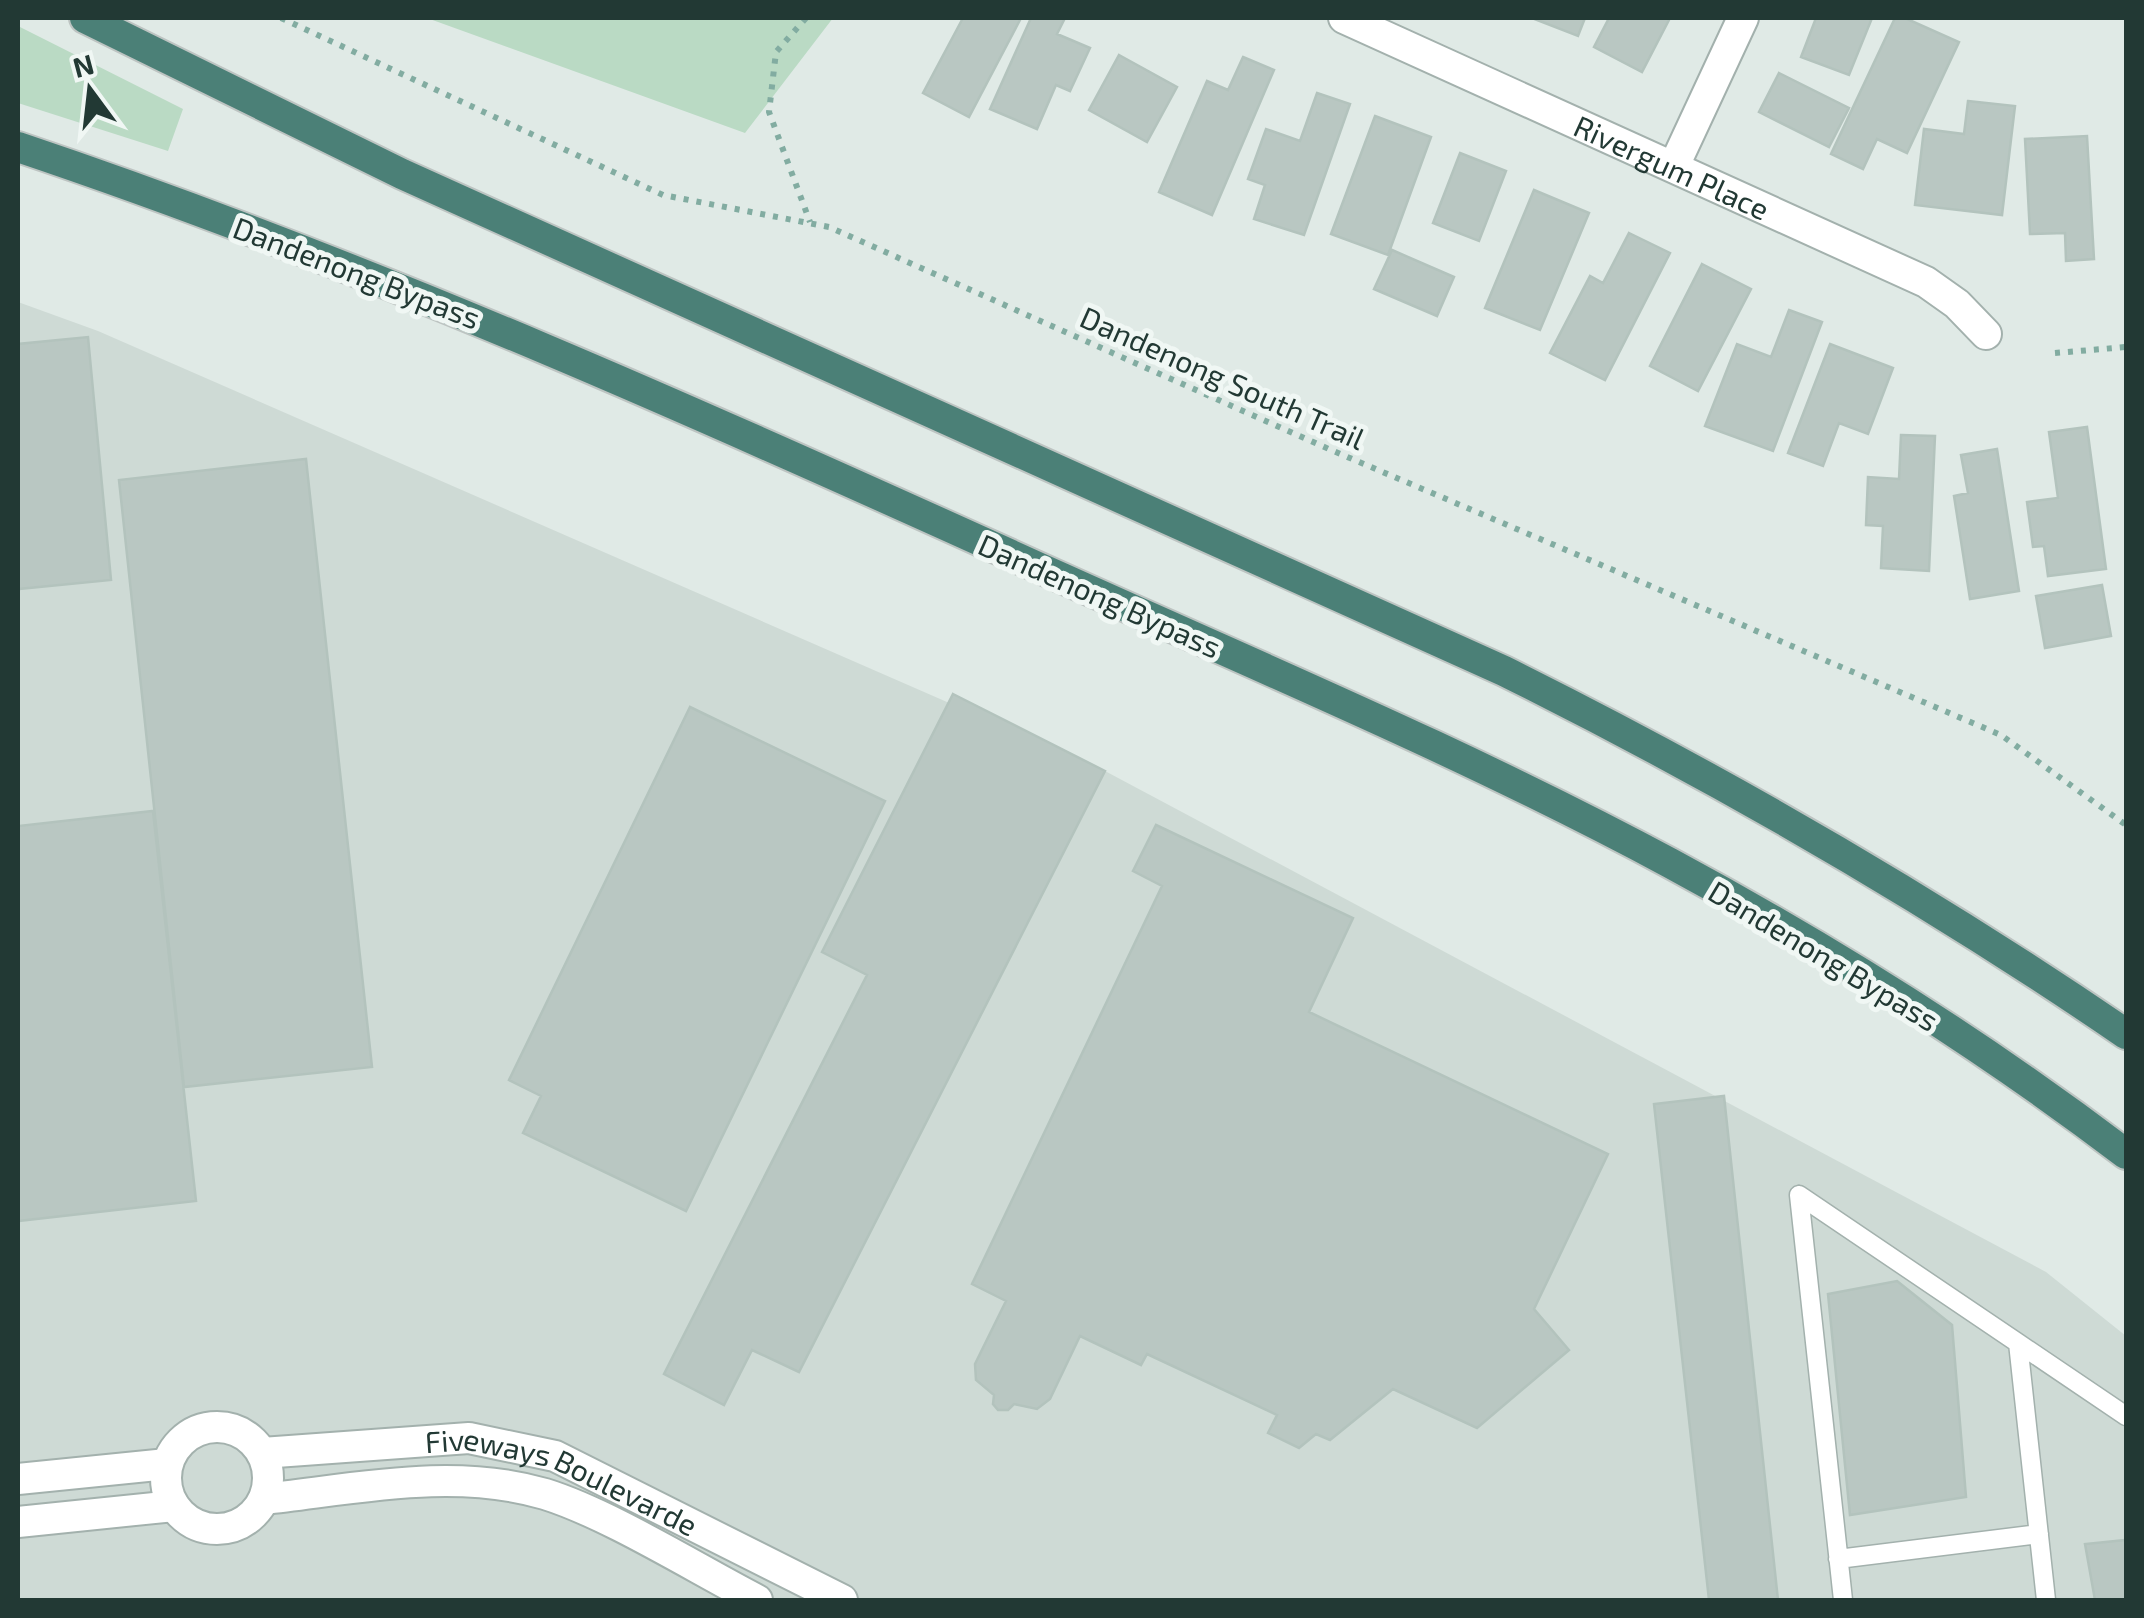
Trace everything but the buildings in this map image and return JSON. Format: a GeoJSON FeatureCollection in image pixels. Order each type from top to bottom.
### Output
{"type":"FeatureCollection","features":[{"type":"Feature","properties":{"kind":"highway"},"geometry":{"type":"LineString","coordinates":[[85,18],[402,174],[1504,671],[1684,760],[1977,932],[2126,1034]]}},
{"type":"Feature","properties":{"kind":"highway","name":"Dandenong Bypass"},"geometry":{"type":"LineString","coordinates":[[18,147],[349,267],[524,338],[823,469],[1530,792],[1670,863],[1787,930],[1937,1023],[2126,1154]]}},
{"type":"Feature","properties":{"kind":"street","name":"Rivergum Place"},"geometry":{"type":"LineString","coordinates":[[1344,18],[1926,282],[1957,304],[1986,334]]}},
{"type":"Feature","properties":{"kind":"street"},"geometry":{"type":"LineString","coordinates":[[1674,166],[1742,18]]}},
{"type":"Feature","properties":{"kind":"street"},"geometry":{"type":"LineString","coordinates":[[211,1427],[231,1428],[248,1437],[262,1453],[268,1483],[264,1499],[238,1524],[221,1529],[186,1520],[174,1506],[165,1478],[167,1464],[176,1446],[192,1433],[211,1427]]}},
{"type":"Feature","properties":{"kind":"street","name":"Fiveways Boulevarde"},"geometry":{"type":"LineString","coordinates":[[262,1453],[468,1438],[555,1456],[842,1600]]}},
{"type":"Feature","properties":{"kind":"street"},"geometry":{"type":"LineString","coordinates":[[18,1479],[167,1464]]}},
{"type":"Feature","properties":{"kind":"street","name":"Fiveways Boulevarde"},"geometry":{"type":"LineString","coordinates":[[264,1499],[426,1481],[523,1489],[578,1508],[757,1600]]}},
{"type":"Feature","properties":{"kind":"street"},"geometry":{"type":"LineString","coordinates":[[18,1522],[174,1506]]}},
{"type":"Feature","properties":{"kind":"lane"},"geometry":{"type":"LineString","coordinates":[[1843,1600],[1799,1195],[2126,1416]]}},
{"type":"Feature","properties":{"kind":"lane"},"geometry":{"type":"LineString","coordinates":[[2018,1343],[2046,1600]]}},
{"type":"Feature","properties":{"kind":"lane"},"geometry":{"type":"LineString","coordinates":[[1838,1559],[2039,1534]]}},
{"type":"Feature","properties":{"kind":"path","name":"Dandenong South Trail"},"geometry":{"type":"LineString","coordinates":[[281,18],[664,195],[830,226],[1331,450],[2001,735],[2126,826]]}},
{"type":"Feature","properties":{"kind":"path"},"geometry":{"type":"LineString","coordinates":[[806,18],[776,52],[769,112],[810,223]]}},
{"type":"Feature","properties":{"kind":"path"},"geometry":{"type":"LineString","coordinates":[[2055,353],[2126,347]]}},
{"type":"Feature","properties":{"kind":"shaded area"},"geometry":{"type":"Polygon","coordinates":[[[18,302],[98,331],[1105,771],[2046,1272],[2126,1336],[2126,1600],[18,1600],[18,302]]]}},
{"type":"Feature","properties":{"kind":"green space"},"geometry":{"type":"Polygon","coordinates":[[[427,18],[833,18],[745,133],[427,18]]]}},
{"type":"Feature","properties":{"kind":"green space"},"geometry":{"type":"Polygon","coordinates":[[[18,26],[183,109],[168,151],[18,103],[18,26]]]}}]}
